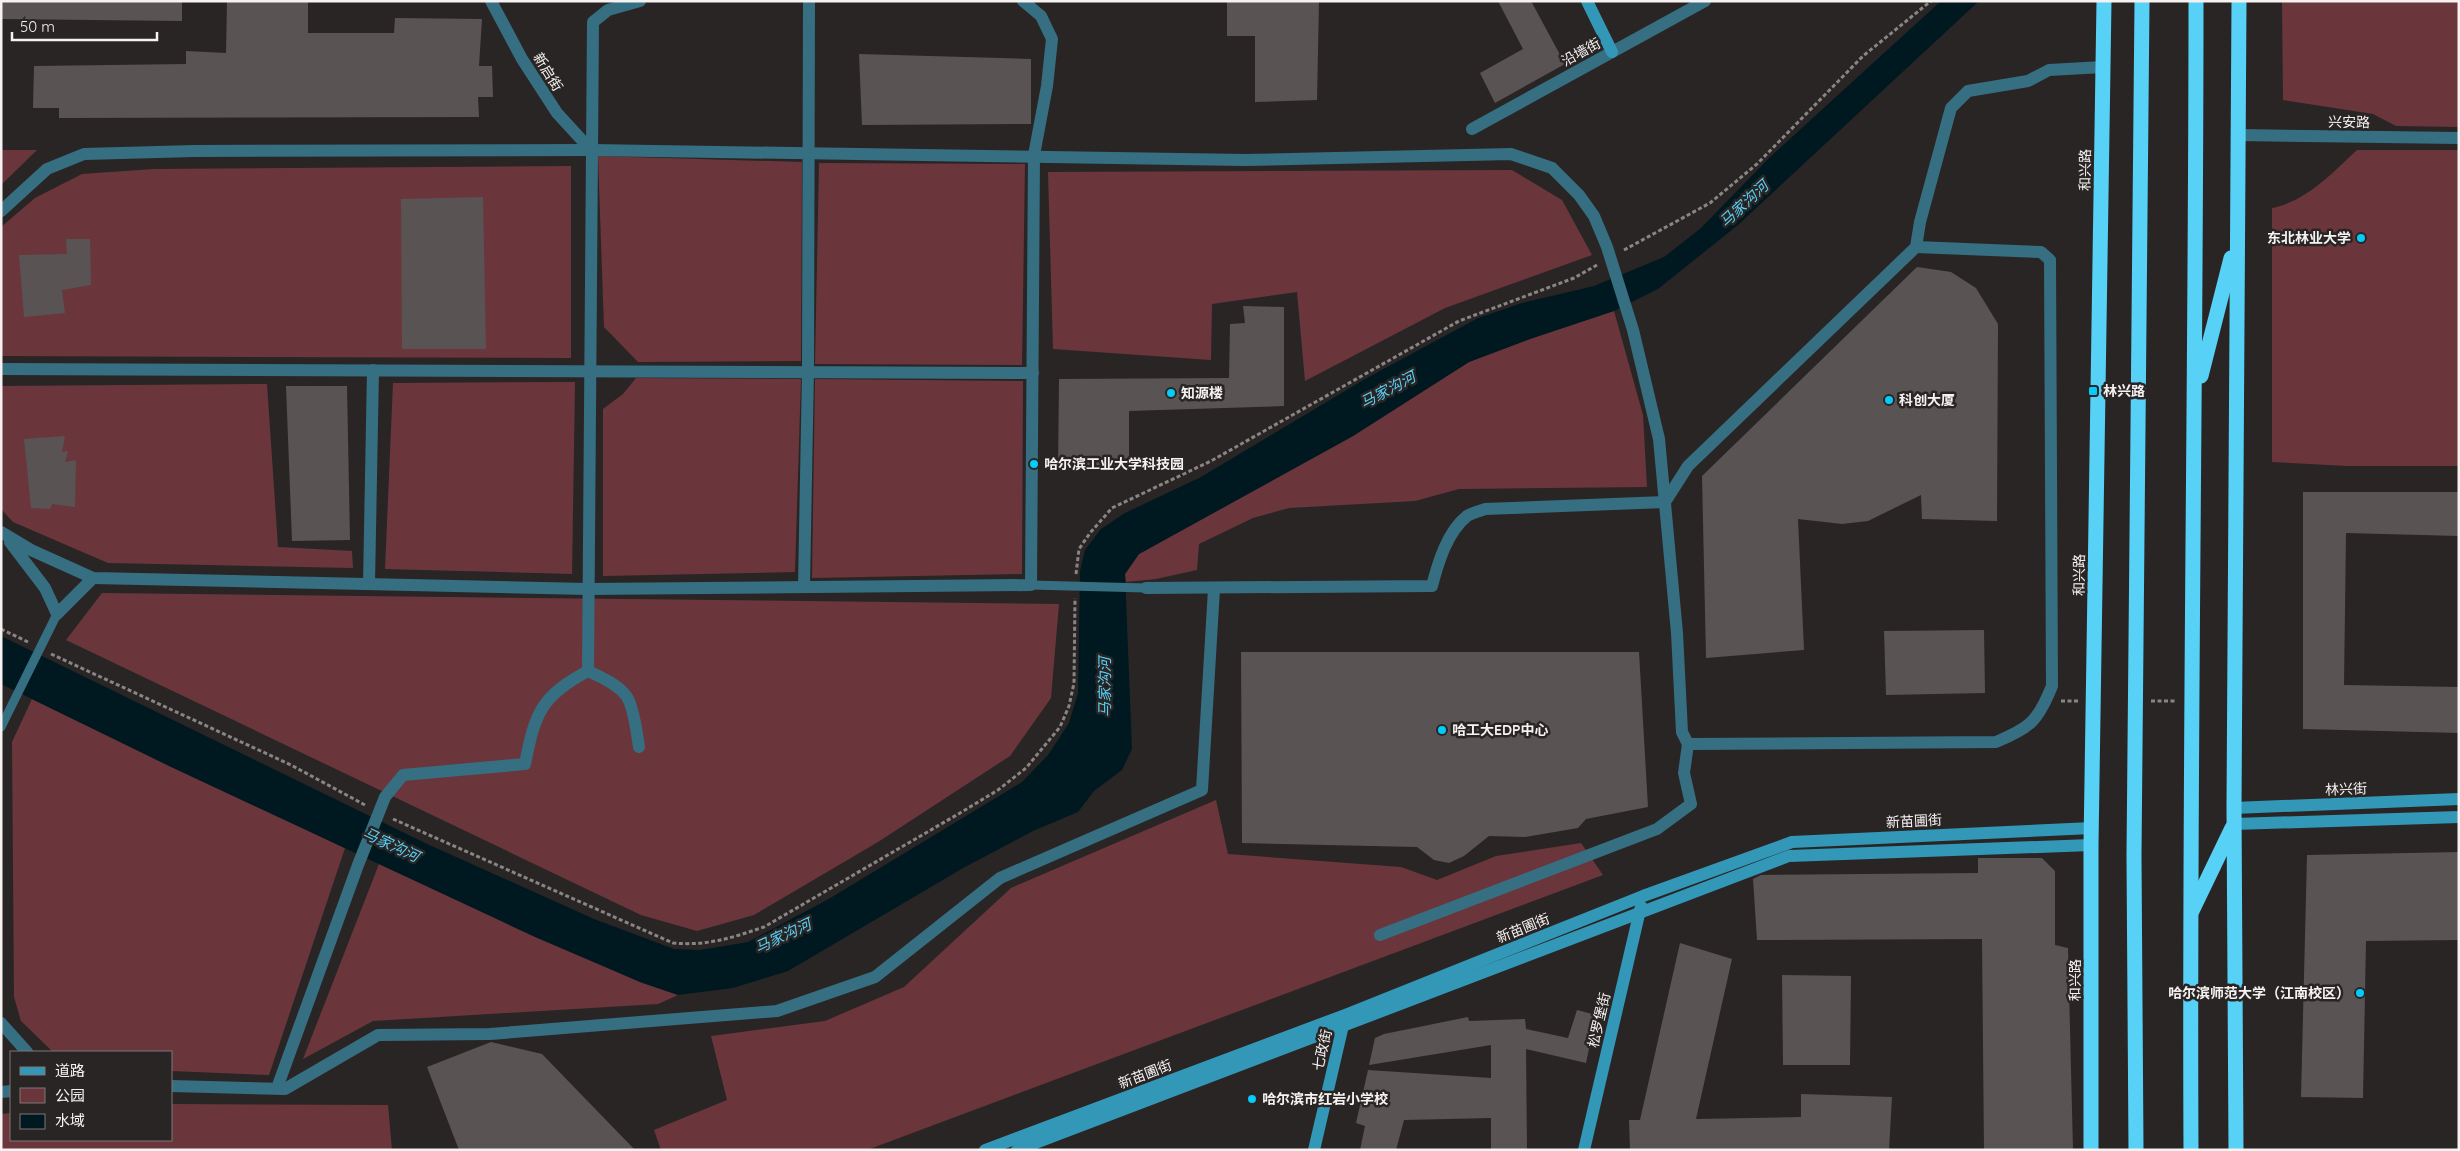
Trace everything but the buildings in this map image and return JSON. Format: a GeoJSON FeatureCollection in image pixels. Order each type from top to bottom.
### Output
{"type":"FeatureCollection","features":[{"type":"Feature","properties":{"kind":"highway","name":"和兴路"},"geometry":{"type":"LineString","coordinates":[[2092,1150],[2091,844],[2104,1]]}},
{"type":"Feature","properties":{"kind":"highway"},"geometry":{"type":"LineString","coordinates":[[2136,1150],[2134,855],[2142,1]]}},
{"type":"Feature","properties":{"kind":"highway"},"geometry":{"type":"LineString","coordinates":[[2191,1150],[2190,914],[2196,399],[2196,1]]}},
{"type":"Feature","properties":{"kind":"highway"},"geometry":{"type":"LineString","coordinates":[[2236,1150],[2234,808],[2239,1]]}},
{"type":"Feature","properties":{"kind":"highway"},"geometry":{"type":"LineString","coordinates":[[2196,399],[2237,234]]}},
{"type":"Feature","properties":{"kind":"highway"},"geometry":{"type":"LineString","coordinates":[[2190,914],[2234,824]]}},
{"type":"Feature","properties":{"kind":"main road"},"geometry":{"type":"LineString","coordinates":[[1587,1],[1612,52]]}},
{"type":"Feature","properties":{"kind":"main road","name":"林兴街"},"geometry":{"type":"LineString","coordinates":[[2234,808],[2459,799]]}},
{"type":"Feature","properties":{"kind":"main road"},"geometry":{"type":"LineString","coordinates":[[2234,824],[2459,817]]}},
{"type":"Feature","properties":{"kind":"main road","name":"新苗圃街"},"geometry":{"type":"LineString","coordinates":[[1017,1150],[1344,1020],[1643,896],[1792,842],[2092,828]]}},
{"type":"Feature","properties":{"kind":"main road","name":"新苗圃街"},"geometry":{"type":"LineString","coordinates":[[1344,1020],[1639,913],[1789,856],[2091,844]]}},
{"type":"Feature","properties":{"kind":"main road","name":"松罗堡街"},"geometry":{"type":"LineString","coordinates":[[1584,1150],[1643,896]]}},
{"type":"Feature","properties":{"kind":"main road","name":"七政街"},"geometry":{"type":"LineString","coordinates":[[1314,1150],[1344,1020]]}},
{"type":"Feature","properties":{"kind":"main road","name":"新苗圃街"},"geometry":{"type":"LineString","coordinates":[[985,1150],[1050,1137]]}},
{"type":"Feature","properties":{"kind":"street","name":"新启街"},"geometry":{"type":"LineString","coordinates":[[491,1],[522,58],[557,113],[591,150]]}},
{"type":"Feature","properties":{"kind":"street"},"geometry":{"type":"LineString","coordinates":[[588,671],[593,22],[608,10],[640,1]]}},
{"type":"Feature","properties":{"kind":"street"},"geometry":{"type":"LineString","coordinates":[[804,586],[808,371],[809,1]]}},
{"type":"Feature","properties":{"kind":"street"},"geometry":{"type":"LineString","coordinates":[[4,535],[93,578],[588,589],[1031,585],[1034,156],[1047,86],[1052,39],[1041,16],[1023,1]]}},
{"type":"Feature","properties":{"kind":"street","name":"沿墙街"},"geometry":{"type":"LineString","coordinates":[[1472,129],[1705,1]]}},
{"type":"Feature","properties":{"kind":"street"},"geometry":{"type":"LineString","coordinates":[[1665,502],[1688,466],[1916,247],[1920,222],[1952,108],[1968,91],[2028,81],[2049,70],[2103,67]]}},
{"type":"Feature","properties":{"kind":"street","name":"兴安路"},"geometry":{"type":"LineString","coordinates":[[2238,135],[2459,138]]}},
{"type":"Feature","properties":{"kind":"street"},"geometry":{"type":"LineString","coordinates":[[1,211],[48,169],[84,154],[194,151],[591,150],[1245,160],[1510,154],[1552,168],[1579,195],[1594,216],[1607,247],[1633,330],[1659,439],[1678,633],[1682,732],[1688,744],[1684,773],[1691,804],[1657,829],[1380,934]]}},
{"type":"Feature","properties":{"kind":"street"},"geometry":{"type":"LineString","coordinates":[[1688,744],[1996,742],[2023,731],[2043,710],[2052,686],[2050,260],[2041,252],[1916,247]]}},
{"type":"Feature","properties":{"kind":"street"},"geometry":{"type":"LineString","coordinates":[[1,369],[1033,373]]}},
{"type":"Feature","properties":{"kind":"street"},"geometry":{"type":"LineString","coordinates":[[369,584],[373,370]]}},
{"type":"Feature","properties":{"kind":"street"},"geometry":{"type":"LineString","coordinates":[[1146,588],[1432,586],[1438,563],[1454,532],[1467,516],[1485,509],[1665,502]]}},
{"type":"Feature","properties":{"kind":"street"},"geometry":{"type":"LineString","coordinates":[[4,535],[30,566],[45,588],[57,614],[93,578]]}},
{"type":"Feature","properties":{"kind":"street"},"geometry":{"type":"LineString","coordinates":[[172,1086],[285,1088],[378,1035],[490,1034],[777,1011],[875,977],[1000,878],[1202,790],[1214,589]]}},
{"type":"Feature","properties":{"kind":"street"},"geometry":{"type":"LineString","coordinates":[[588,671],[604,678],[627,697],[637,732],[639,747]]}},
{"type":"Feature","properties":{"kind":"street"},"geometry":{"type":"LineString","coordinates":[[277,1088],[358,865],[385,797],[403,775],[525,764],[538,716],[549,697],[563,684],[588,671]]}},
{"type":"Feature","properties":{"kind":"street"},"geometry":{"type":"LineString","coordinates":[[1,1024],[26,1051]]}},
{"type":"Feature","properties":{"kind":"lane"},"geometry":{"type":"LineString","coordinates":[[1031,585],[1146,588]]}},
{"type":"Feature","properties":{"kind":"lane"},"geometry":{"type":"LineString","coordinates":[[1,727],[57,614]]}},
{"type":"Feature","properties":{"kind":"green space"},"geometry":{"type":"Polygon","coordinates":[[[2282,1],[2459,1],[2459,127],[2396,126],[2373,114],[2283,100],[2282,1]]]}},
{"type":"Feature","properties":{"kind":"green space"},"geometry":{"type":"Polygon","coordinates":[[[1,150],[37,150],[1,185],[1,150]]]}},
{"type":"Feature","properties":{"kind":"green space","name":"东北林业大学"},"geometry":{"type":"Polygon","coordinates":[[[2357,150],[2459,150],[2459,466],[2347,466],[2272,462],[2272,208],[2308,193],[2357,150]]]}},
{"type":"Feature","properties":{"kind":"green space"},"geometry":{"type":"Polygon","coordinates":[[[598,156],[802,162],[801,361],[638,362],[604,327],[598,156]]]}},
{"type":"Feature","properties":{"kind":"green space"},"geometry":{"type":"Polygon","coordinates":[[[819,163],[1025,164],[1022,365],[815,364],[819,163]]]}},
{"type":"Feature","properties":{"kind":"green space"},"geometry":{"type":"Polygon","coordinates":[[[571,166],[571,358],[1,356],[1,227],[35,198],[82,174],[154,169],[571,166]]]}},
{"type":"Feature","properties":{"kind":"green space"},"geometry":{"type":"Polygon","coordinates":[[[1512,170],[1562,200],[1592,255],[1445,308],[1305,381],[1297,292],[1212,304],[1211,360],[1053,349],[1048,172],[1512,170]]]}},
{"type":"Feature","properties":{"kind":"green space"},"geometry":{"type":"Polygon","coordinates":[[[1614,311],[1643,415],[1647,487],[1459,489],[1415,501],[1289,508],[1253,518],[1199,544],[1197,570],[1156,579],[1126,582],[1125,574],[1139,554],[1353,436],[1469,362],[1614,311]]]}},
{"type":"Feature","properties":{"kind":"green space"},"geometry":{"type":"Polygon","coordinates":[[[636,378],[801,379],[795,572],[603,576],[603,409],[623,394],[636,378]]]}},
{"type":"Feature","properties":{"kind":"green space"},"geometry":{"type":"Polygon","coordinates":[[[815,379],[1023,381],[1022,574],[812,578],[815,379]]]}},
{"type":"Feature","properties":{"kind":"green space"},"geometry":{"type":"Polygon","coordinates":[[[575,382],[572,574],[385,569],[393,383],[575,382]]]}},
{"type":"Feature","properties":{"kind":"green space"},"geometry":{"type":"Polygon","coordinates":[[[267,384],[278,547],[352,551],[353,568],[108,563],[13,522],[1,509],[1,386],[267,384]]]}},
{"type":"Feature","properties":{"kind":"green space"},"geometry":{"type":"Polygon","coordinates":[[[102,593],[1059,604],[1051,698],[1010,756],[878,842],[754,915],[697,931],[641,915],[66,640],[102,593]]]}},
{"type":"Feature","properties":{"kind":"green space"},"geometry":{"type":"Polygon","coordinates":[[[32,699],[345,848],[269,1075],[172,1071],[172,1051],[52,1051],[21,1021],[14,997],[12,742],[32,699]]]}},
{"type":"Feature","properties":{"kind":"green space"},"geometry":{"type":"Polygon","coordinates":[[[1216,800],[1228,854],[1401,867],[1437,880],[1496,856],[1581,843],[1603,875],[867,1150],[661,1150],[654,1130],[727,1100],[711,1036],[825,1021],[904,987],[1011,888],[1216,800]]]}},
{"type":"Feature","properties":{"kind":"green space"},"geometry":{"type":"Polygon","coordinates":[[[379,864],[640,982],[678,995],[658,1004],[373,1021],[303,1059],[379,864]]]}},
{"type":"Feature","properties":{"kind":"green space"},"geometry":{"type":"Polygon","coordinates":[[[172,1104],[388,1105],[392,1150],[1,1150],[1,1114],[10,1113],[10,1141],[172,1141],[172,1104]]]}},
{"type":"Feature","properties":{"kind":"water","name":"马家沟河"},"geometry":{"type":"Polygon","coordinates":[[[1941,1],[1979,1],[1738,225],[1658,289],[1614,311],[1469,362],[1353,436],[1139,554],[1125,574],[1132,749],[1122,770],[1094,791],[1078,812],[1033,831],[965,867],[788,971],[733,988],[678,995],[640,982],[535,937],[171,767],[1,684],[1,636],[425,843],[594,919],[674,949],[700,950],[748,942],[827,900],[1022,782],[1048,755],[1069,723],[1078,693],[1080,571],[1085,550],[1101,529],[1125,513],[1201,477],[1365,379],[1478,318],[1522,303],[1594,286],[1664,257],[1701,228],[1770,157],[1941,1]]]}},
{"type":"Feature","properties":{"kind":"place","name":"东北林业大学"},"geometry":{"type":"Point","coordinates":[2361,238]}},
{"type":"Feature","properties":{"kind":"place","name":"林兴路"},"geometry":{"type":"Point","coordinates":[2093,391]}},
{"type":"Feature","properties":{"kind":"place","name":"知源楼"},"geometry":{"type":"Point","coordinates":[1171,393]}},
{"type":"Feature","properties":{"kind":"place","name":"科创大厦"},"geometry":{"type":"Point","coordinates":[1889,400]}},
{"type":"Feature","properties":{"kind":"place","name":"哈尔滨工业大学科技园"},"geometry":{"type":"Point","coordinates":[1034,464]}},
{"type":"Feature","properties":{"kind":"place","name":"哈工大EDP中心"},"geometry":{"type":"Point","coordinates":[1442,730]}},
{"type":"Feature","properties":{"kind":"place","name":"哈尔滨师范大学（江南校区）"},"geometry":{"type":"Point","coordinates":[2360,993]}},
{"type":"Feature","properties":{"kind":"place","name":"哈尔滨市红岩小学校"},"geometry":{"type":"Point","coordinates":[1252,1099]}}]}
